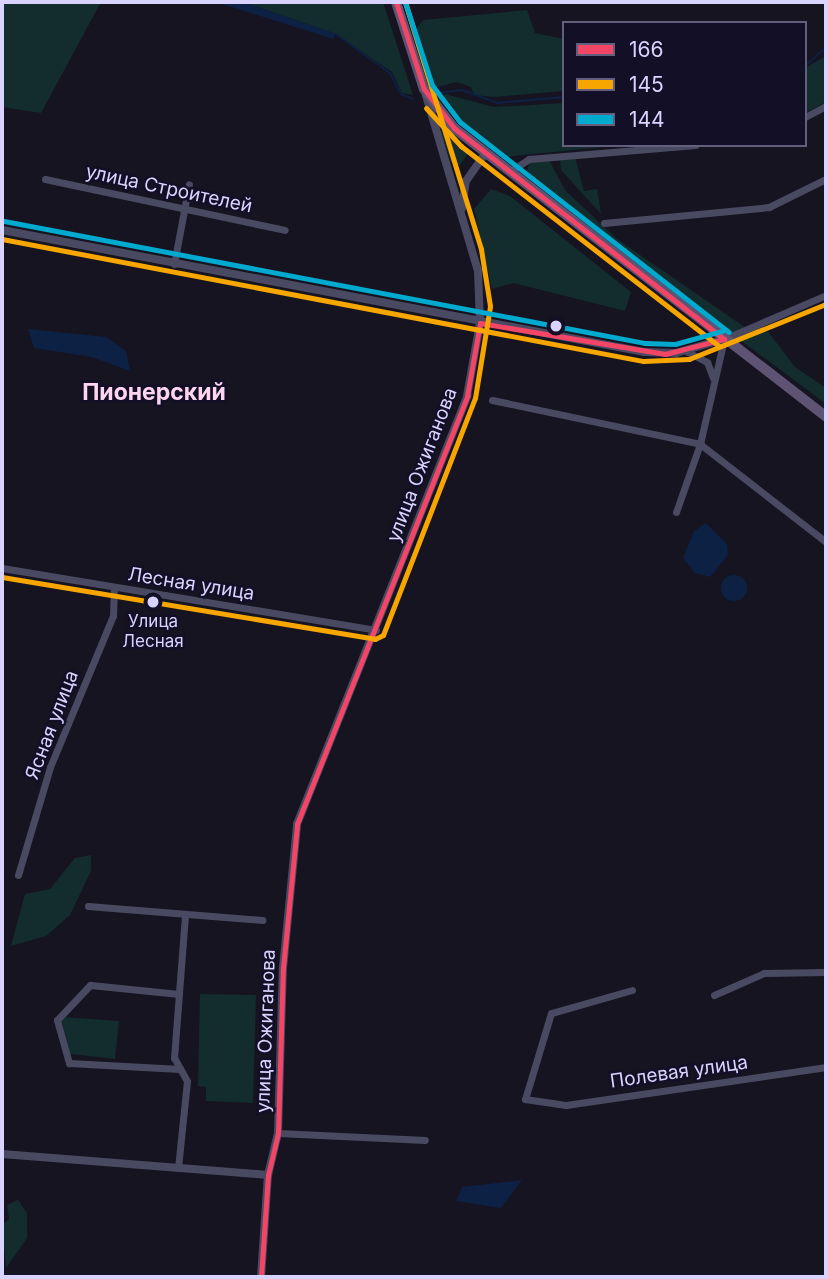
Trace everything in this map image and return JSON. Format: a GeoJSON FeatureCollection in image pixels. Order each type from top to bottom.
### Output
{"type":"FeatureCollection","features":[{"type":"Feature","properties":{"kind":"main road"},"geometry":{"type":"LineString","coordinates":[[396,2],[424,89],[485,154],[826,418]]}},
{"type":"Feature","properties":{"kind":"street","name":"улица Ожиганова"},"geometry":{"type":"LineString","coordinates":[[261,1277],[268,1175],[278,1133],[282,968],[297,824],[467,396],[480,323],[478,271],[424,89]]}},
{"type":"Feature","properties":{"kind":"street"},"geometry":{"type":"LineString","coordinates":[[807,116],[826,106]]}},
{"type":"Feature","properties":{"kind":"street"},"geometry":{"type":"LineString","coordinates":[[508,172],[529,159],[671,147]]}},
{"type":"Feature","properties":{"kind":"street"},"geometry":{"type":"LineString","coordinates":[[461,215],[466,181],[485,154]]}},
{"type":"Feature","properties":{"kind":"street","name":"улица Строителей"},"geometry":{"type":"LineString","coordinates":[[45,179],[285,230]]}},
{"type":"Feature","properties":{"kind":"street"},"geometry":{"type":"LineString","coordinates":[[604,223],[783,204],[826,179]]}},
{"type":"Feature","properties":{"kind":"street"},"geometry":{"type":"LineString","coordinates":[[174,264],[189,184]]}},
{"type":"Feature","properties":{"kind":"street"},"geometry":{"type":"LineString","coordinates":[[2,230],[480,323],[644,352],[686,351],[724,339],[826,295]]}},
{"type":"Feature","properties":{"kind":"street"},"geometry":{"type":"LineString","coordinates":[[676,512],[700,444],[724,339]]}},
{"type":"Feature","properties":{"kind":"street"},"geometry":{"type":"LineString","coordinates":[[686,351],[707,362],[713,379]]}},
{"type":"Feature","properties":{"kind":"street"},"geometry":{"type":"LineString","coordinates":[[492,400],[700,444],[826,542]]}},
{"type":"Feature","properties":{"kind":"street","name":"Лесная улица"},"geometry":{"type":"LineString","coordinates":[[2,568],[376,630]]}},
{"type":"Feature","properties":{"kind":"street","name":"Ясная улица"},"geometry":{"type":"LineString","coordinates":[[19,875],[50,767],[113,616],[114,587]]}},
{"type":"Feature","properties":{"kind":"street"},"geometry":{"type":"LineString","coordinates":[[88,906],[262,920]]}},
{"type":"Feature","properties":{"kind":"street"},"geometry":{"type":"LineString","coordinates":[[178,1168],[187,1081],[174,1058],[185,915]]}},
{"type":"Feature","properties":{"kind":"street"},"geometry":{"type":"LineString","coordinates":[[714,995],[764,973],[825,972]]}},
{"type":"Feature","properties":{"kind":"street"},"geometry":{"type":"LineString","coordinates":[[179,994],[89,985],[79,991],[57,1020],[69,1063],[180,1069]]}},
{"type":"Feature","properties":{"kind":"street","name":"Полевая улица"},"geometry":{"type":"LineString","coordinates":[[632,990],[551,1013],[523,1095],[537,1103],[566,1105],[826,1067]]}},
{"type":"Feature","properties":{"kind":"street"},"geometry":{"type":"LineString","coordinates":[[278,1133],[425,1140]]}},
{"type":"Feature","properties":{"kind":"street"},"geometry":{"type":"LineString","coordinates":[[2,1154],[268,1175]]}},
{"type":"Feature","properties":{"kind":"green space"},"geometry":{"type":"Polygon","coordinates":[[[2,2],[101,2],[41,113],[2,107],[2,2]]]}},
{"type":"Feature","properties":{"kind":"green space"},"geometry":{"type":"Polygon","coordinates":[[[243,2],[383,2],[413,95],[402,93],[392,72],[336,34],[243,2]]]}},
{"type":"Feature","properties":{"kind":"green space"},"geometry":{"type":"Polygon","coordinates":[[[527,10],[535,33],[562,39],[562,91],[495,97],[474,95],[471,87],[456,82],[434,88],[418,47],[415,31],[423,20],[527,10]]]}},
{"type":"Feature","properties":{"kind":"green space"},"geometry":{"type":"Polygon","coordinates":[[[826,56],[826,102],[807,112],[807,67],[826,56]]]}},
{"type":"Feature","properties":{"kind":"green space"},"geometry":{"type":"Polygon","coordinates":[[[445,94],[494,107],[562,103],[562,147],[603,147],[503,157],[456,118],[439,99],[445,94]]]}},
{"type":"Feature","properties":{"kind":"green space"},"geometry":{"type":"Polygon","coordinates":[[[446,127],[469,152],[460,165],[451,162],[440,131],[446,127]]]}},
{"type":"Feature","properties":{"kind":"green space"},"geometry":{"type":"Polygon","coordinates":[[[575,157],[584,191],[597,189],[601,214],[561,170],[560,158],[575,157]]]}},
{"type":"Feature","properties":{"kind":"green space"},"geometry":{"type":"Polygon","coordinates":[[[539,159],[549,160],[565,190],[617,239],[746,328],[733,336],[526,176],[529,163],[539,159]]]}},
{"type":"Feature","properties":{"kind":"green space"},"geometry":{"type":"Polygon","coordinates":[[[491,189],[510,196],[631,292],[625,311],[513,283],[492,289],[474,209],[491,189]]]}},
{"type":"Feature","properties":{"kind":"green space"},"geometry":{"type":"Polygon","coordinates":[[[766,329],[795,367],[826,388],[826,404],[740,340],[766,329]]]}},
{"type":"Feature","properties":{"kind":"green space"},"geometry":{"type":"Polygon","coordinates":[[[91,855],[91,871],[70,915],[46,936],[11,946],[25,894],[50,889],[75,858],[91,855]]]}},
{"type":"Feature","properties":{"kind":"green space"},"geometry":{"type":"Polygon","coordinates":[[[200,994],[256,995],[253,1103],[206,1101],[206,1087],[198,1086],[200,994]]]}},
{"type":"Feature","properties":{"kind":"green space"},"geometry":{"type":"Polygon","coordinates":[[[61,1017],[119,1021],[115,1059],[70,1054],[61,1017]]]}},
{"type":"Feature","properties":{"kind":"green space"},"geometry":{"type":"Polygon","coordinates":[[[18,1200],[27,1213],[27,1238],[6,1268],[2,1225],[9,1219],[7,1205],[18,1200]]]}},
{"type":"Feature","properties":{"kind":"water"},"geometry":{"type":"Polygon","coordinates":[[[216,2],[243,2],[336,34],[333,39],[216,2]]]}},
{"type":"Feature","properties":{"kind":"water"},"geometry":{"type":"Polygon","coordinates":[[[28,329],[106,337],[126,351],[130,371],[92,357],[34,348],[28,329]]]}},
{"type":"Feature","properties":{"kind":"water"},"geometry":{"type":"Polygon","coordinates":[[[706,523],[727,544],[728,555],[710,577],[695,573],[683,558],[694,531],[706,523]]]}},
{"type":"Feature","properties":{"kind":"water"},"geometry":{"type":"Polygon","coordinates":[[[734,575],[744,578],[747,588],[744,598],[734,601],[724,598],[721,588],[724,578],[734,575]]]}},
{"type":"Feature","properties":{"kind":"water"},"geometry":{"type":"Polygon","coordinates":[[[522,1180],[501,1208],[456,1201],[462,1187],[522,1180]]]}},
{"type":"Feature","properties":{"kind":"waterway"},"geometry":{"type":"LineString","coordinates":[[336,34],[390,73],[401,94],[413,99]]}},
{"type":"Feature","properties":{"kind":"waterway"},"geometry":{"type":"LineString","coordinates":[[807,64],[826,47]]}},
{"type":"Feature","properties":{"kind":"waterway"},"geometry":{"type":"LineString","coordinates":[[438,93],[462,90],[497,103],[562,97]]}},
{"type":"Feature","properties":{"kind":"transit line","name":"166"},"geometry":{"type":"LineString","coordinates":[[396,2],[424,89],[454,128],[724,339]]}},
{"type":"Feature","properties":{"kind":"transit line","name":"145"},"geometry":{"type":"LineString","coordinates":[[2,577],[375,639],[383,635],[475,398],[490,306],[481,249],[405,2]]}},
{"type":"Feature","properties":{"kind":"transit line","name":"144"},"geometry":{"type":"LineString","coordinates":[[405,2],[432,85],[460,122],[729,332]]}},
{"type":"Feature","properties":{"kind":"transit line","name":"145"},"geometry":{"type":"LineString","coordinates":[[426,108],[461,146],[719,346]]}},
{"type":"Feature","properties":{"kind":"transit line","name":"144"},"geometry":{"type":"LineString","coordinates":[[4,221],[645,343],[675,344],[722,331]]}},
{"type":"Feature","properties":{"kind":"transit line","name":"145"},"geometry":{"type":"LineString","coordinates":[[2,239],[643,361],[689,359],[826,304]]}},
{"type":"Feature","properties":{"kind":"transit line","name":"166"},"geometry":{"type":"LineString","coordinates":[[480,323],[665,354],[724,339]]}},
{"type":"Feature","properties":{"kind":"transit line","name":"166"},"geometry":{"type":"LineString","coordinates":[[261,1277],[268,1175],[278,1133],[283,968],[297,824],[467,396],[480,323]]}},
{"type":"Feature","properties":{"kind":"place","name":"Улица Лесная"},"geometry":{"type":"Point","coordinates":[153,602]}},
{"type":"Feature","properties":{"kind":"district","name":"Пионерский"},"geometry":{"type":"Point","coordinates":[154,392]}}]}
